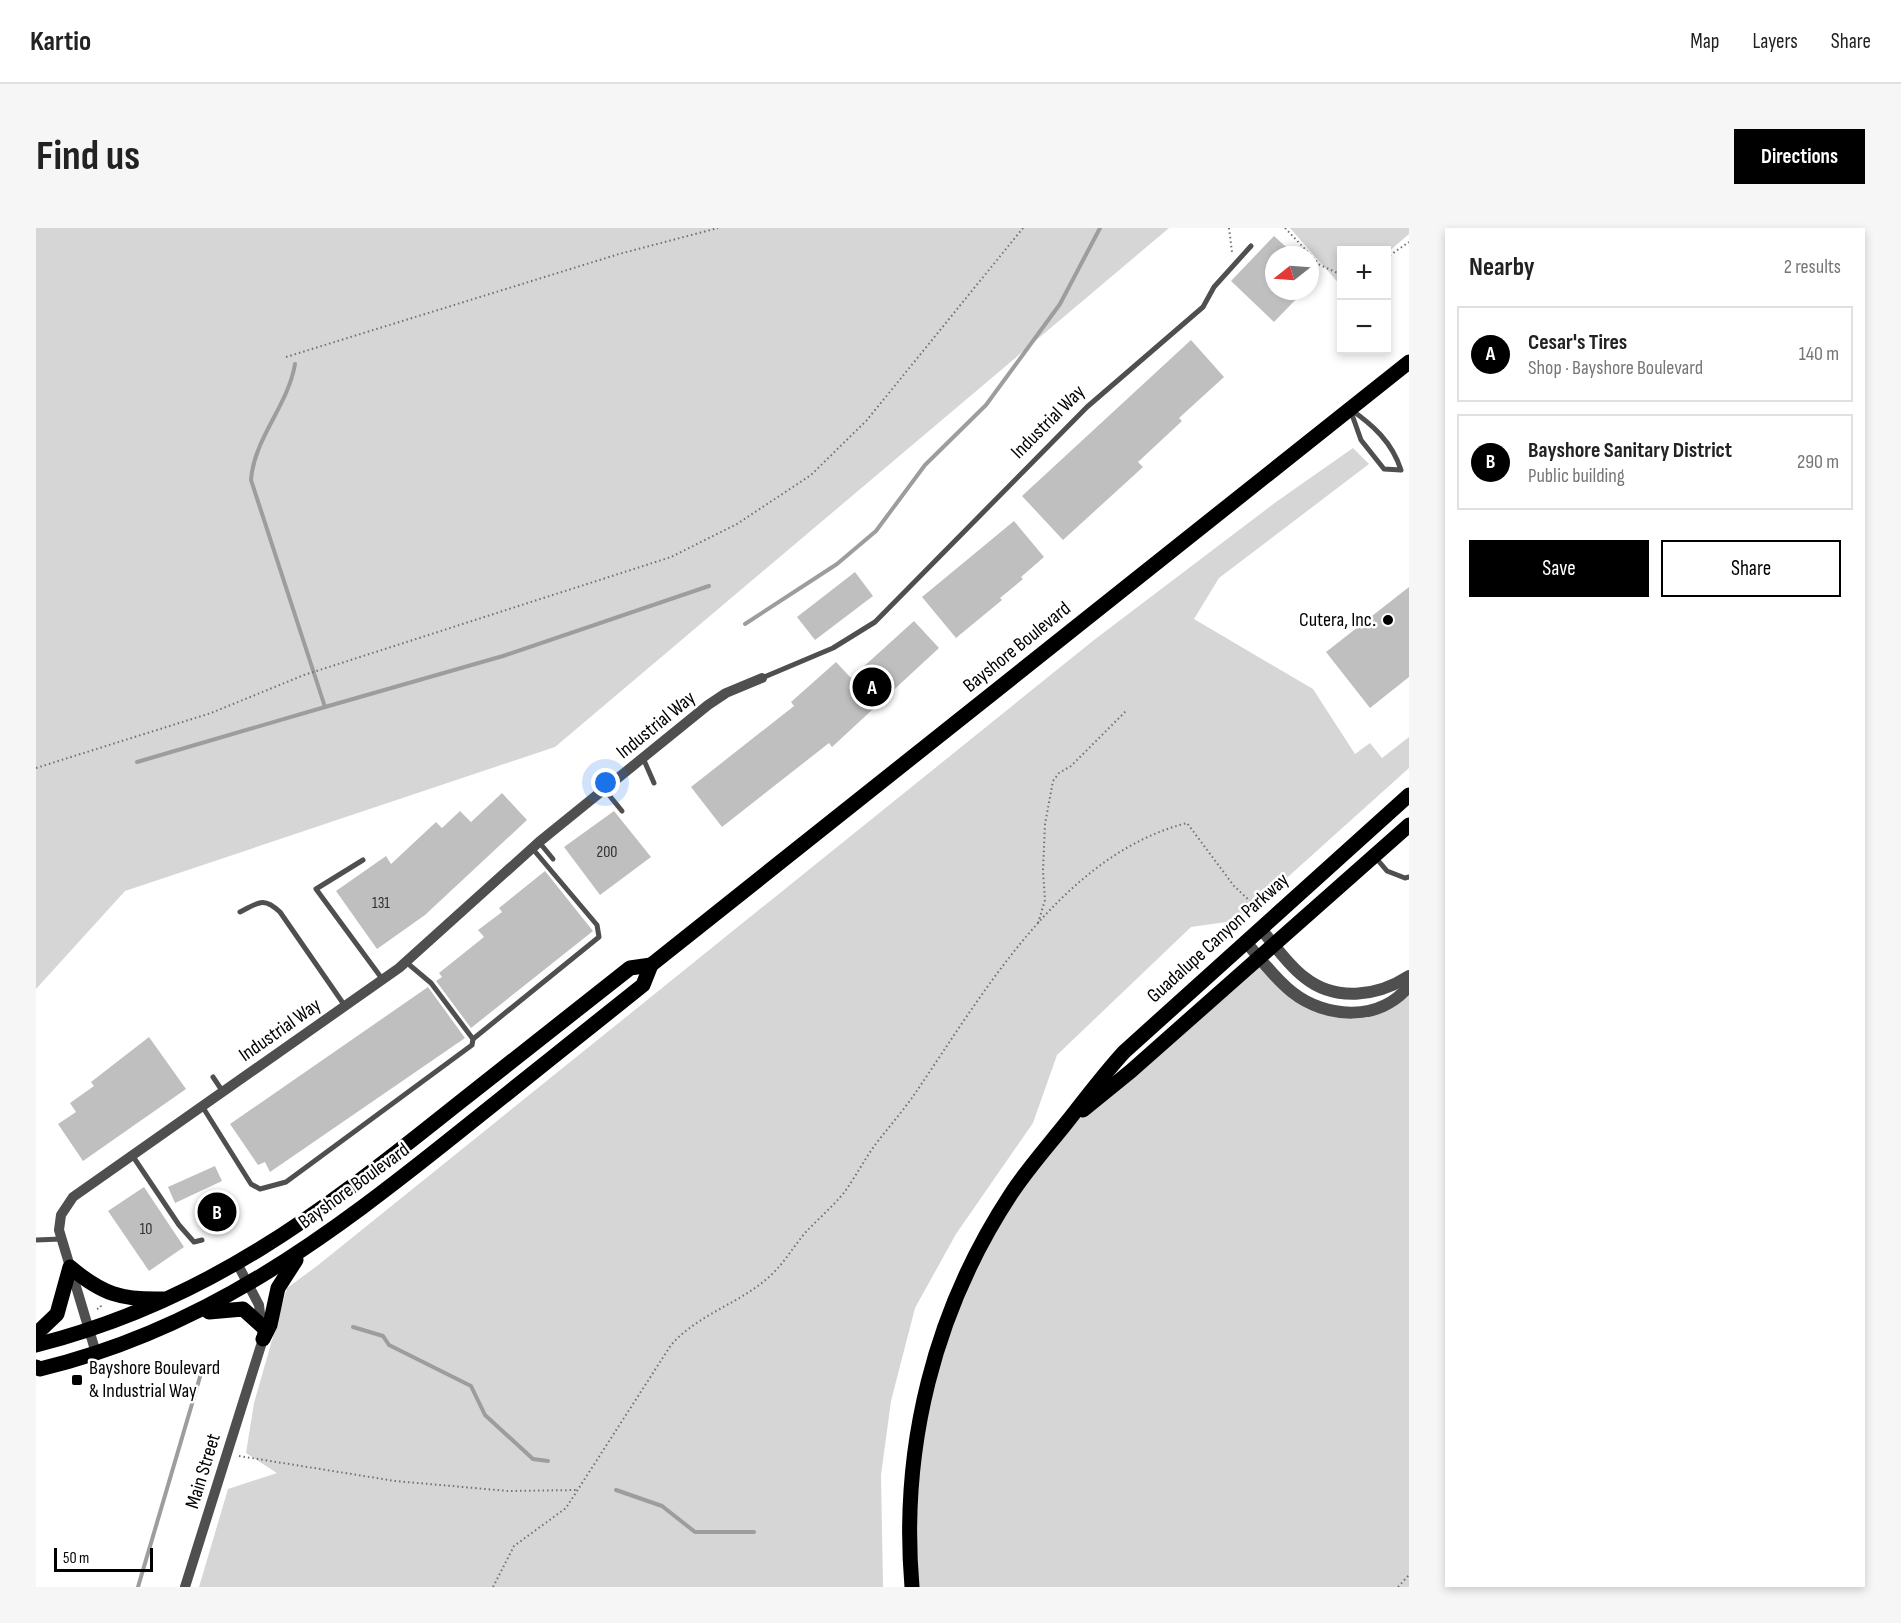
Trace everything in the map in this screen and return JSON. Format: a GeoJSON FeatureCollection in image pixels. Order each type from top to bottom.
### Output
{"type":"FeatureCollection","features":[{"type":"Feature","properties":{"kind":"main road","name":"Bayshore Boulevard"},"geometry":{"type":"LineString","coordinates":[[36,1367],[48,1367],[96,1353],[183,1319],[249,1284],[304,1249],[391,1186],[643,985],[651,965],[1409,362]]}},
{"type":"Feature","properties":{"kind":"main road","name":"Guadalupe Canyon Parkway"},"geometry":{"type":"LineString","coordinates":[[912,1587],[909,1526],[914,1458],[928,1380],[945,1324],[967,1269],[996,1218],[1029,1168],[1094,1085],[1124,1052],[1409,795]]}},
{"type":"Feature","properties":{"kind":"main road","name":"Guadalupe Canyon Parkway"},"geometry":{"type":"LineString","coordinates":[[1066,1123],[1131,1071],[1409,825]]}},
{"type":"Feature","properties":{"kind":"main road","name":"Bayshore Boulevard"},"geometry":{"type":"LineString","coordinates":[[36,1345],[89,1330],[172,1298],[237,1265],[274,1243],[378,1168],[630,968],[651,965]]}},
{"type":"Feature","properties":{"kind":"main road"},"geometry":{"type":"LineString","coordinates":[[183,1319],[219,1309],[243,1309],[255,1316],[263,1333],[270,1326],[278,1288],[304,1249]]}},
{"type":"Feature","properties":{"kind":"main road"},"geometry":{"type":"LineString","coordinates":[[36,1334],[57,1314],[70,1267],[102,1292],[137,1300],[172,1298]]}},
{"type":"Feature","properties":{"kind":"street","name":"Industrial Way"},"geometry":{"type":"LineString","coordinates":[[96,1353],[61,1239],[59,1222],[68,1202],[383,980],[536,845],[604,789],[726,693],[762,678]]}},
{"type":"Feature","properties":{"kind":"street"},"geometry":{"type":"LineString","coordinates":[[1260,928],[1305,978],[1333,991],[1362,995],[1391,986],[1409,976]]}},
{"type":"Feature","properties":{"kind":"street"},"geometry":{"type":"LineString","coordinates":[[1245,941],[1293,994],[1328,1010],[1344,1013],[1371,1011],[1396,1000],[1409,987]]}},
{"type":"Feature","properties":{"kind":"street"},"geometry":{"type":"LineString","coordinates":[[237,1265],[259,1305],[263,1333]]}},
{"type":"Feature","properties":{"kind":"street","name":"Main Street"},"geometry":{"type":"LineString","coordinates":[[185,1587],[263,1333]]}},
{"type":"Feature","properties":{"kind":"lane","name":"Industrial Way"},"geometry":{"type":"LineString","coordinates":[[762,678],[833,648],[884,614],[1071,422],[1203,307],[1214,287],[1251,246]]}},
{"type":"Feature","properties":{"kind":"lane"},"geometry":{"type":"LineString","coordinates":[[1350,409],[1375,427],[1396,455],[1401,470],[1384,469],[1361,440],[1350,409]]}},
{"type":"Feature","properties":{"kind":"lane"},"geometry":{"type":"LineString","coordinates":[[643,758],[654,783]]}},
{"type":"Feature","properties":{"kind":"lane"},"geometry":{"type":"LineString","coordinates":[[604,789],[622,811]]}},
{"type":"Feature","properties":{"kind":"lane"},"geometry":{"type":"LineString","coordinates":[[536,845],[553,859]]}},
{"type":"Feature","properties":{"kind":"lane"},"geometry":{"type":"LineString","coordinates":[[202,1106],[251,1184],[260,1189],[272,1188],[286,1182],[314,1162],[472,1045],[473,1039],[599,937],[597,925],[536,845]]}},
{"type":"Feature","properties":{"kind":"lane"},"geometry":{"type":"LineString","coordinates":[[1374,856],[1387,871],[1405,878],[1409,877]]}},
{"type":"Feature","properties":{"kind":"lane"},"geometry":{"type":"LineString","coordinates":[[363,860],[316,889],[383,980]]}},
{"type":"Feature","properties":{"kind":"lane"},"geometry":{"type":"LineString","coordinates":[[240,912],[259,902],[271,904],[280,912],[345,1006]]}},
{"type":"Feature","properties":{"kind":"lane"},"geometry":{"type":"LineString","coordinates":[[406,962],[430,983],[473,1039]]}},
{"type":"Feature","properties":{"kind":"lane"},"geometry":{"type":"LineString","coordinates":[[213,1077],[223,1092]]}},
{"type":"Feature","properties":{"kind":"lane"},"geometry":{"type":"LineString","coordinates":[[132,1155],[179,1225],[194,1242],[202,1240]]}},
{"type":"Feature","properties":{"kind":"lane"},"geometry":{"type":"LineString","coordinates":[[36,1240],[61,1239]]}},
{"type":"Feature","properties":{"kind":"path"},"geometry":{"type":"LineString","coordinates":[[286,357],[619,255],[718,228]]}},
{"type":"Feature","properties":{"kind":"path"},"geometry":{"type":"LineString","coordinates":[[36,768],[211,713],[304,675],[670,557],[737,524],[811,475],[867,420],[1023,228]]}},
{"type":"Feature","properties":{"kind":"path"},"geometry":{"type":"LineString","coordinates":[[1229,228],[1234,265]]}},
{"type":"Feature","properties":{"kind":"path"},"geometry":{"type":"LineString","coordinates":[[1285,228],[1320,265],[1337,273]]}},
{"type":"Feature","properties":{"kind":"path"},"geometry":{"type":"LineString","coordinates":[[1391,255],[1409,242]]}},
{"type":"Feature","properties":{"kind":"path"},"geometry":{"type":"LineString","coordinates":[[1037,925],[1045,900],[1045,824],[1053,781],[1126,711]]}},
{"type":"Feature","properties":{"kind":"path"},"geometry":{"type":"LineString","coordinates":[[493,1587],[514,1546],[566,1508],[671,1345],[695,1322],[761,1285],[843,1194],[874,1146],[913,1096],[962,1022],[1037,925],[1076,882],[1130,844],[1164,829],[1186,823],[1234,886],[1252,903],[1260,928]]}},
{"type":"Feature","properties":{"kind":"path"},"geometry":{"type":"LineString","coordinates":[[228,1451],[279,1464],[395,1482],[508,1491],[578,1490]]}},
{"type":"Feature","properties":{"kind":"path"},"geometry":{"type":"LineString","coordinates":[[1398,1587],[1409,1575]]}},
{"type":"Feature","properties":{"kind":"shaded area"},"geometry":{"type":"Polygon","coordinates":[[[36,228],[1169,228],[555,747],[125,891],[36,989],[36,228]]]}},
{"type":"Feature","properties":{"kind":"shaded area"},"geometry":{"type":"Polygon","coordinates":[[[1290,228],[1409,228],[1409,234],[1391,250],[1391,246],[1337,246],[1337,281],[1319,261],[1319,246],[1306,246],[1290,228]]]}},
{"type":"Feature","properties":{"kind":"shaded area"},"geometry":{"type":"Polygon","coordinates":[[[1353,448],[1369,464],[1219,578],[1194,619],[1313,689],[1355,754],[1370,743],[1382,758],[1409,737],[1409,768],[1240,920],[1191,927],[1057,1055],[1033,1123],[956,1234],[915,1308],[891,1401],[881,1475],[883,1587],[199,1587],[228,1489],[277,1473],[246,1453],[254,1403],[287,1288],[1094,640],[1276,502],[1353,448]]]}},
{"type":"Feature","properties":{"kind":"shaded area"},"geometry":{"type":"Polygon","coordinates":[[[1259,957],[1294,994],[1359,1013],[1409,986],[1409,1587],[912,1587],[913,1467],[955,1296],[1047,1145],[1259,957]]]}},
{"type":"Feature","properties":{"kind":"building"},"geometry":{"type":"Polygon","coordinates":[[[1274,236],[1285,246],[1265,246],[1265,300],[1295,300],[1274,322],[1231,281],[1274,236]]]}},
{"type":"Feature","properties":{"kind":"building"},"geometry":{"type":"Polygon","coordinates":[[[1191,340],[1224,377],[1179,418],[1182,421],[1138,462],[1143,467],[1063,540],[1022,496],[1191,340]]]}},
{"type":"Feature","properties":{"kind":"building"},"geometry":{"type":"Polygon","coordinates":[[[1014,521],[1044,557],[1000,598],[1002,600],[956,638],[922,597],[1014,521]]]}},
{"type":"Feature","properties":{"kind":"building"},"geometry":{"type":"Polygon","coordinates":[[[855,572],[873,596],[815,640],[797,617],[855,572]]]}},
{"type":"Feature","properties":{"kind":"building","name":"Cutera, Inc."},"geometry":{"type":"Polygon","coordinates":[[[1409,587],[1409,677],[1370,708],[1326,652],[1409,587]]]}},
{"type":"Feature","properties":{"kind":"building"},"geometry":{"type":"Polygon","coordinates":[[[914,621],[939,648],[832,747],[829,743],[722,827],[691,787],[794,706],[791,702],[836,662],[851,678],[914,621]]]}},
{"type":"Feature","properties":{"kind":"building"},"geometry":{"type":"Polygon","coordinates":[[[502,793],[527,820],[425,915],[377,949],[336,891],[386,856],[391,864],[436,822],[442,828],[460,811],[471,822],[502,793]]]}},
{"type":"Feature","properties":{"kind":"building"},"geometry":{"type":"Polygon","coordinates":[[[614,811],[651,857],[600,895],[564,847],[614,811]]]}},
{"type":"Feature","properties":{"kind":"building"},"geometry":{"type":"Polygon","coordinates":[[[545,871],[593,931],[471,1028],[436,981],[442,977],[439,973],[484,937],[478,930],[502,912],[499,908],[545,871]]]}},
{"type":"Feature","properties":{"kind":"building"},"geometry":{"type":"Polygon","coordinates":[[[428,987],[465,1038],[270,1172],[265,1162],[258,1165],[230,1124],[428,987]]]}},
{"type":"Feature","properties":{"kind":"building"},"geometry":{"type":"Polygon","coordinates":[[[149,1037],[186,1089],[83,1161],[58,1124],[76,1112],[70,1103],[94,1086],[91,1082],[149,1037]]]}},
{"type":"Feature","properties":{"kind":"building"},"geometry":{"type":"Polygon","coordinates":[[[215,1166],[222,1181],[175,1203],[168,1187],[215,1166]]]}},
{"type":"Feature","properties":{"kind":"building"},"geometry":{"type":"Polygon","coordinates":[[[144,1187],[184,1247],[149,1271],[108,1211],[144,1187]]]}},
{"type":"Feature","properties":{"kind":"building"},"geometry":{"type":"Polygon","coordinates":[[[230,1195],[237,1206],[203,1229],[196,1219],[230,1195]]]}},
{"type":"Feature","properties":{"kind":"waterway"},"geometry":{"type":"LineString","coordinates":[[745,624],[837,564],[876,531],[925,465],[986,405],[1060,304],[1100,228]]}},
{"type":"Feature","properties":{"kind":"waterway"},"geometry":{"type":"LineString","coordinates":[[137,762],[325,707],[251,480],[258,450],[286,394],[295,364]]}},
{"type":"Feature","properties":{"kind":"waterway"},"geometry":{"type":"LineString","coordinates":[[325,707],[503,656],[709,586]]}},
{"type":"Feature","properties":{"kind":"waterway"},"geometry":{"type":"LineString","coordinates":[[353,1327],[383,1336],[389,1345],[471,1386],[485,1415],[533,1459],[548,1461]]}},
{"type":"Feature","properties":{"kind":"waterway"},"geometry":{"type":"LineString","coordinates":[[138,1587],[202,1370]]}},
{"type":"Feature","properties":{"kind":"waterway"},"geometry":{"type":"LineString","coordinates":[[616,1490],[662,1506],[695,1532],[754,1532]]}},
{"type":"Feature","properties":{"kind":"place","name":"Cutera, Inc."},"geometry":{"type":"Point","coordinates":[1388,620]}},
{"type":"Feature","properties":{"kind":"place","name":"Cesar's Tires"},"geometry":{"type":"Point","coordinates":[872,687]}},
{"type":"Feature","properties":{"kind":"place","name":"Bayshore Sanitary District"},"geometry":{"type":"Point","coordinates":[217,1212]}},
{"type":"Feature","properties":{"kind":"place","name":"Bayshore Boulevard & Industrial Way"},"geometry":{"type":"Point","coordinates":[77,1380]}}]}
